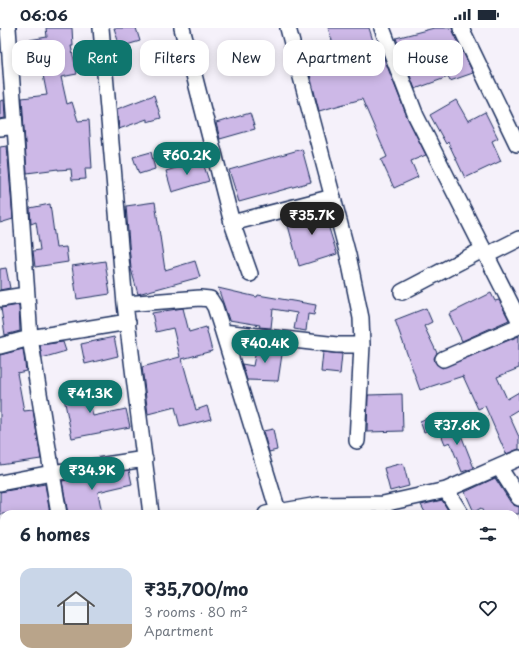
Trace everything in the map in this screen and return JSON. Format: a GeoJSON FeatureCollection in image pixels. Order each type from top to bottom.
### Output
{"type":"FeatureCollection","features":[{"type":"Feature","properties":{"kind":"street"},"geometry":{"type":"LineString","coordinates":[[8,28],[7,127],[30,338],[58,510]]}},
{"type":"Feature","properties":{"kind":"street"},"geometry":{"type":"LineString","coordinates":[[101,28],[125,304],[151,510]]}},
{"type":"Feature","properties":{"kind":"street"},"geometry":{"type":"LineString","coordinates":[[182,28],[232,223],[250,274]]}},
{"type":"Feature","properties":{"kind":"street"},"geometry":{"type":"LineString","coordinates":[[288,28],[348,255],[361,318],[362,345],[357,441]]}},
{"type":"Feature","properties":{"kind":"street"},"geometry":{"type":"LineString","coordinates":[[382,28],[416,116],[519,320]]}},
{"type":"Feature","properties":{"kind":"street"},"geometry":{"type":"LineString","coordinates":[[461,28],[517,144]]}},
{"type":"Feature","properties":{"kind":"street"},"geometry":{"type":"LineString","coordinates":[[232,223],[333,197]]}},
{"type":"Feature","properties":{"kind":"street"},"geometry":{"type":"LineString","coordinates":[[402,292],[486,252],[519,239]]}},
{"type":"Feature","properties":{"kind":"street"},"geometry":{"type":"LineString","coordinates":[[0,299],[26,296]]}},
{"type":"Feature","properties":{"kind":"street"},"geometry":{"type":"LineString","coordinates":[[125,304],[200,298],[210,299],[215,307],[223,332],[271,510]]}},
{"type":"Feature","properties":{"kind":"street"},"geometry":{"type":"LineString","coordinates":[[0,346],[30,338],[128,322]]}},
{"type":"Feature","properties":{"kind":"street"},"geometry":{"type":"LineString","coordinates":[[443,359],[519,326]]}},
{"type":"Feature","properties":{"kind":"street"},"geometry":{"type":"LineString","coordinates":[[223,332],[337,345],[362,345]]}},
{"type":"Feature","properties":{"kind":"street"},"geometry":{"type":"LineString","coordinates":[[292,510],[318,506],[385,509],[446,490],[519,458]]}},
{"type":"Feature","properties":{"kind":"street"},"geometry":{"type":"LineString","coordinates":[[0,483],[52,473],[145,459]]}},
{"type":"Feature","properties":{"kind":"street"},"geometry":{"type":"LineString","coordinates":[[498,467],[519,498]]}},
{"type":"Feature","properties":{"kind":"street"},"geometry":{"type":"LineString","coordinates":[[446,490],[458,510]]}},
{"type":"Feature","properties":{"kind":"building"},"geometry":{"type":"Polygon","coordinates":[[[46,28],[72,28],[73,46],[71,46],[73,55],[73,75],[61,77],[67,104],[72,102],[78,121],[89,120],[92,168],[85,168],[86,179],[72,180],[71,169],[27,173],[22,98],[47,95],[43,76],[65,76],[65,40],[29,40],[47,37],[46,28]]]}},
{"type":"Feature","properties":{"kind":"building"},"geometry":{"type":"Polygon","coordinates":[[[114,28],[136,28],[140,41],[132,43],[132,40],[118,40],[114,28]]]}},
{"type":"Feature","properties":{"kind":"building"},"geometry":{"type":"Polygon","coordinates":[[[328,28],[369,28],[373,40],[332,40],[328,28]]]}},
{"type":"Feature","properties":{"kind":"building"},"geometry":{"type":"Polygon","coordinates":[[[434,28],[452,28],[458,40],[397,40],[396,38],[434,28]]]}},
{"type":"Feature","properties":{"kind":"building"},"geometry":{"type":"Polygon","coordinates":[[[463,52],[473,73],[450,81],[448,77],[415,89],[410,76],[463,76],[463,52]]]}},
{"type":"Feature","properties":{"kind":"building"},"geometry":{"type":"Polygon","coordinates":[[[385,61],[408,119],[426,155],[411,161],[418,177],[394,188],[381,160],[387,157],[362,99],[319,111],[310,76],[385,76],[385,61]]]}},
{"type":"Feature","properties":{"kind":"building"},"geometry":{"type":"Polygon","coordinates":[[[154,95],[161,118],[147,122],[147,119],[119,129],[117,109],[154,95]]]}},
{"type":"Feature","properties":{"kind":"building"},"geometry":{"type":"Polygon","coordinates":[[[4,100],[5,118],[0,119],[0,101],[4,100]]]}},
{"type":"Feature","properties":{"kind":"building"},"geometry":{"type":"Polygon","coordinates":[[[456,100],[468,121],[485,112],[498,138],[492,141],[501,161],[465,178],[448,142],[446,144],[430,115],[456,100]]]}},
{"type":"Feature","properties":{"kind":"building"},"geometry":{"type":"Polygon","coordinates":[[[250,113],[255,129],[220,139],[216,123],[250,113]]]}},
{"type":"Feature","properties":{"kind":"building"},"geometry":{"type":"Polygon","coordinates":[[[7,146],[13,219],[0,223],[0,147],[7,146]]]}},
{"type":"Feature","properties":{"kind":"building"},"geometry":{"type":"Polygon","coordinates":[[[302,149],[311,182],[239,202],[229,170],[302,149]]]}},
{"type":"Feature","properties":{"kind":"building"},"geometry":{"type":"Polygon","coordinates":[[[151,152],[155,169],[139,174],[133,157],[151,152]]]}},
{"type":"Feature","properties":{"kind":"building"},"geometry":{"type":"Polygon","coordinates":[[[202,160],[209,181],[172,192],[166,171],[202,160]]]}},
{"type":"Feature","properties":{"kind":"building"},"geometry":{"type":"Polygon","coordinates":[[[155,202],[165,270],[195,261],[200,277],[138,294],[131,269],[126,206],[155,202]]]}},
{"type":"Feature","properties":{"kind":"building"},"geometry":{"type":"Polygon","coordinates":[[[50,204],[56,248],[66,247],[68,262],[35,267],[33,251],[40,250],[36,222],[31,224],[30,208],[50,204]]]}},
{"type":"Feature","properties":{"kind":"building"},"geometry":{"type":"Polygon","coordinates":[[[326,208],[331,224],[328,225],[337,254],[299,266],[286,218],[326,208]]]}},
{"type":"Feature","properties":{"kind":"building"},"geometry":{"type":"Polygon","coordinates":[[[105,261],[110,294],[77,299],[72,266],[105,261]]]}},
{"type":"Feature","properties":{"kind":"building"},"geometry":{"type":"Polygon","coordinates":[[[6,268],[10,288],[0,290],[0,269],[6,268]]]}},
{"type":"Feature","properties":{"kind":"building"},"geometry":{"type":"Polygon","coordinates":[[[218,288],[257,297],[258,295],[316,305],[314,315],[308,314],[306,331],[294,329],[297,313],[273,309],[271,328],[259,327],[260,325],[229,320],[218,288]]]}},
{"type":"Feature","properties":{"kind":"building"},"geometry":{"type":"Polygon","coordinates":[[[491,293],[495,301],[499,300],[509,320],[462,341],[449,314],[491,293]]]}},
{"type":"Feature","properties":{"kind":"building"},"geometry":{"type":"Polygon","coordinates":[[[19,305],[20,331],[5,335],[1,308],[19,305]]]}},
{"type":"Feature","properties":{"kind":"building"},"geometry":{"type":"Polygon","coordinates":[[[183,308],[189,332],[206,327],[212,351],[182,359],[196,410],[207,406],[211,419],[180,427],[175,407],[148,414],[142,367],[180,357],[173,328],[156,332],[152,313],[183,308]]]}},
{"type":"Feature","properties":{"kind":"building"},"geometry":{"type":"Polygon","coordinates":[[[426,308],[432,322],[424,326],[437,353],[434,358],[435,362],[442,368],[519,336],[519,368],[497,377],[507,399],[519,392],[519,409],[509,415],[519,437],[519,449],[506,454],[485,406],[478,409],[463,376],[420,390],[395,320],[426,308]]]}},
{"type":"Feature","properties":{"kind":"building"},"geometry":{"type":"Polygon","coordinates":[[[114,337],[118,356],[85,364],[81,344],[114,337]]]}},
{"type":"Feature","properties":{"kind":"building"},"geometry":{"type":"Polygon","coordinates":[[[63,342],[66,351],[42,358],[40,345],[63,342]]]}},
{"type":"Feature","properties":{"kind":"building"},"geometry":{"type":"Polygon","coordinates":[[[257,345],[283,348],[278,381],[247,380],[242,364],[253,366],[257,345]]]}},
{"type":"Feature","properties":{"kind":"building"},"geometry":{"type":"Polygon","coordinates":[[[23,349],[26,371],[17,373],[24,411],[33,410],[41,459],[0,465],[0,355],[23,349]]]}},
{"type":"Feature","properties":{"kind":"building"},"geometry":{"type":"Polygon","coordinates":[[[323,352],[342,354],[340,374],[321,372],[323,352]]]}},
{"type":"Feature","properties":{"kind":"building"},"geometry":{"type":"Polygon","coordinates":[[[86,382],[93,416],[126,409],[130,427],[72,438],[63,393],[69,391],[68,386],[86,382]]]}},
{"type":"Feature","properties":{"kind":"building"},"geometry":{"type":"Polygon","coordinates":[[[402,394],[403,431],[367,432],[368,395],[402,394]]]}},
{"type":"Feature","properties":{"kind":"building"},"geometry":{"type":"Polygon","coordinates":[[[435,415],[439,426],[424,432],[420,421],[435,415]]]}},
{"type":"Feature","properties":{"kind":"building"},"geometry":{"type":"Polygon","coordinates":[[[456,422],[474,468],[462,472],[450,442],[445,444],[439,429],[456,422]]]}},
{"type":"Feature","properties":{"kind":"building"},"geometry":{"type":"Polygon","coordinates":[[[273,429],[277,450],[269,452],[263,431],[273,429]]]}},
{"type":"Feature","properties":{"kind":"building"},"geometry":{"type":"Polygon","coordinates":[[[403,463],[409,486],[390,491],[384,468],[403,463]]]}},
{"type":"Feature","properties":{"kind":"building"},"geometry":{"type":"Polygon","coordinates":[[[129,470],[132,484],[98,492],[101,510],[67,510],[62,481],[129,470]]]}},
{"type":"Feature","properties":{"kind":"building"},"geometry":{"type":"Polygon","coordinates":[[[495,478],[511,503],[519,507],[519,510],[482,510],[481,508],[473,510],[465,492],[495,478]]]}},
{"type":"Feature","properties":{"kind":"building"},"geometry":{"type":"Polygon","coordinates":[[[45,484],[49,510],[0,510],[0,492],[45,484]]]}},
{"type":"Feature","properties":{"kind":"building"},"geometry":{"type":"Polygon","coordinates":[[[442,500],[448,510],[424,510],[421,505],[442,500]]]}}]}
